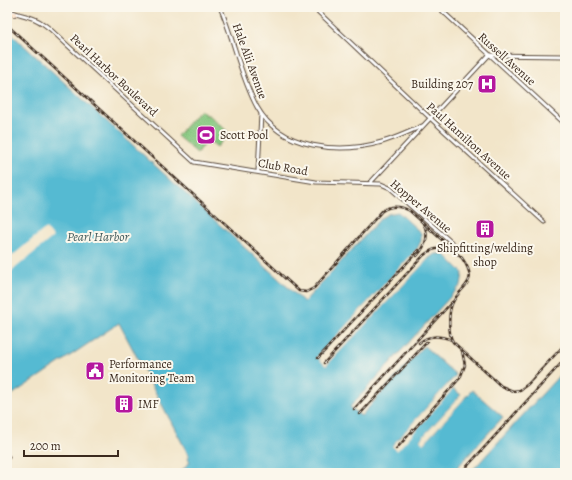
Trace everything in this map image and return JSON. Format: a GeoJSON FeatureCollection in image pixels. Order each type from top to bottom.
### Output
{"type":"FeatureCollection","features":[{"type":"Feature","properties":{"kind":"street","name":"Hale Alii Avenue"},"geometry":{"type":"LineString","coordinates":[[220,7],[252,95],[261,114],[273,126],[293,139],[317,146],[340,149],[362,147],[383,142],[422,126]]}},
{"type":"Feature","properties":{"kind":"street","name":"Paul Hamilton Avenue"},"geometry":{"type":"LineString","coordinates":[[313,7],[430,118],[544,222]]}},
{"type":"Feature","properties":{"kind":"street","name":"Russell Avenue"},"geometry":{"type":"LineString","coordinates":[[438,7],[565,124]]}},
{"type":"Feature","properties":{"kind":"street","name":"Pearl Harbor Boulevard"},"geometry":{"type":"LineString","coordinates":[[7,9],[15,14],[29,17],[50,28],[194,162]]}},
{"type":"Feature","properties":{"kind":"street"},"geometry":{"type":"LineString","coordinates":[[7,14],[15,14]]}},
{"type":"Feature","properties":{"kind":"street"},"geometry":{"type":"LineString","coordinates":[[370,183],[489,55],[565,56]]}},
{"type":"Feature","properties":{"kind":"street"},"geometry":{"type":"LineString","coordinates":[[258,171],[261,114]]}},
{"type":"Feature","properties":{"kind":"street","name":"Club Road"},"geometry":{"type":"LineString","coordinates":[[194,162],[258,171],[316,182],[370,183]]}},
{"type":"Feature","properties":{"kind":"street","name":"Hopper Avenue"},"geometry":{"type":"LineString","coordinates":[[370,183],[381,184],[390,188],[458,248]]}},
{"type":"Feature","properties":{"kind":"green space"},"geometry":{"type":"Polygon","coordinates":[[[200,110],[206,115],[209,115],[229,133],[217,147],[211,142],[208,145],[206,143],[197,153],[177,136],[200,110]]]}},
{"type":"Feature","properties":{"kind":"water","name":"Pearl Harbor"},"geometry":{"type":"Polygon","coordinates":[[[7,30],[304,302],[381,218],[388,214],[398,212],[421,233],[421,241],[417,249],[317,357],[326,366],[428,259],[435,254],[444,254],[463,273],[461,285],[350,407],[361,416],[424,346],[456,375],[392,446],[396,450],[453,389],[461,395],[420,440],[424,443],[472,390],[503,417],[454,471],[456,473],[179,473],[190,462],[188,458],[189,456],[119,323],[7,398],[7,30]]]}},
{"type":"Feature","properties":{"kind":"water"},"geometry":{"type":"Polygon","coordinates":[[[565,369],[565,473],[470,473],[565,369]]]}},
{"type":"Feature","properties":{"kind":"pier"},"geometry":{"type":"Polygon","coordinates":[[[46,228],[53,237],[7,275],[7,260],[46,228]]]}},
{"type":"Feature","properties":{"kind":"pier"},"geometry":{"type":"Polygon","coordinates":[[[417,249],[419,250],[319,357],[327,364],[426,257],[428,259],[326,366],[317,357],[417,249]]]}},
{"type":"Feature","properties":{"kind":"pier"},"geometry":{"type":"Polygon","coordinates":[[[448,384],[449,385],[394,446],[396,448],[452,387],[453,389],[397,451],[392,446],[448,384]]]}},
{"type":"Feature","properties":{"kind":"pier"},"geometry":{"type":"Polygon","coordinates":[[[461,395],[462,397],[422,440],[463,398],[464,399],[423,444],[420,440],[461,395]]]}},
{"type":"Feature","properties":{"kind":"railway"},"geometry":{"type":"LineString","coordinates":[[7,25],[299,291],[306,292],[314,288],[382,211],[392,207],[400,207],[410,211],[462,258],[467,267],[469,279],[468,283],[451,306],[449,317],[451,338],[453,342],[501,386],[513,391],[520,390],[528,384],[565,344]]}},
{"type":"Feature","properties":{"kind":"railway"},"geometry":{"type":"LineString","coordinates":[[417,256],[423,248],[427,236],[423,223]]}},
{"type":"Feature","properties":{"kind":"railway"},"geometry":{"type":"LineString","coordinates":[[324,363],[424,255],[438,248],[452,251]]}},
{"type":"Feature","properties":{"kind":"railway"},"geometry":{"type":"LineString","coordinates":[[318,358],[419,250]]}},
{"type":"Feature","properties":{"kind":"railway"},"geometry":{"type":"LineString","coordinates":[[354,409],[452,302]]}},
{"type":"Feature","properties":{"kind":"railway"},"geometry":{"type":"LineString","coordinates":[[419,343],[431,337],[452,340]]}},
{"type":"Feature","properties":{"kind":"railway"},"geometry":{"type":"LineString","coordinates":[[360,414],[427,342]]}},
{"type":"Feature","properties":{"kind":"railway"},"geometry":{"type":"LineString","coordinates":[[396,449],[460,378],[465,365],[462,351]]}},
{"type":"Feature","properties":{"kind":"railway"},"geometry":{"type":"LineString","coordinates":[[461,473],[565,359]]}},
{"type":"Feature","properties":{"kind":"place","name":"Building 207"},"geometry":{"type":"Point","coordinates":[487,84]}},
{"type":"Feature","properties":{"kind":"place","name":"Scott Pool"},"geometry":{"type":"Point","coordinates":[206,135]}},
{"type":"Feature","properties":{"kind":"place","name":"Shipfitting/welding shop"},"geometry":{"type":"Point","coordinates":[485,229]}},
{"type":"Feature","properties":{"kind":"place","name":"Performance Monitoring Team"},"geometry":{"type":"Point","coordinates":[95,371]}},
{"type":"Feature","properties":{"kind":"place","name":"IMF"},"geometry":{"type":"Point","coordinates":[124,404]}}]}
